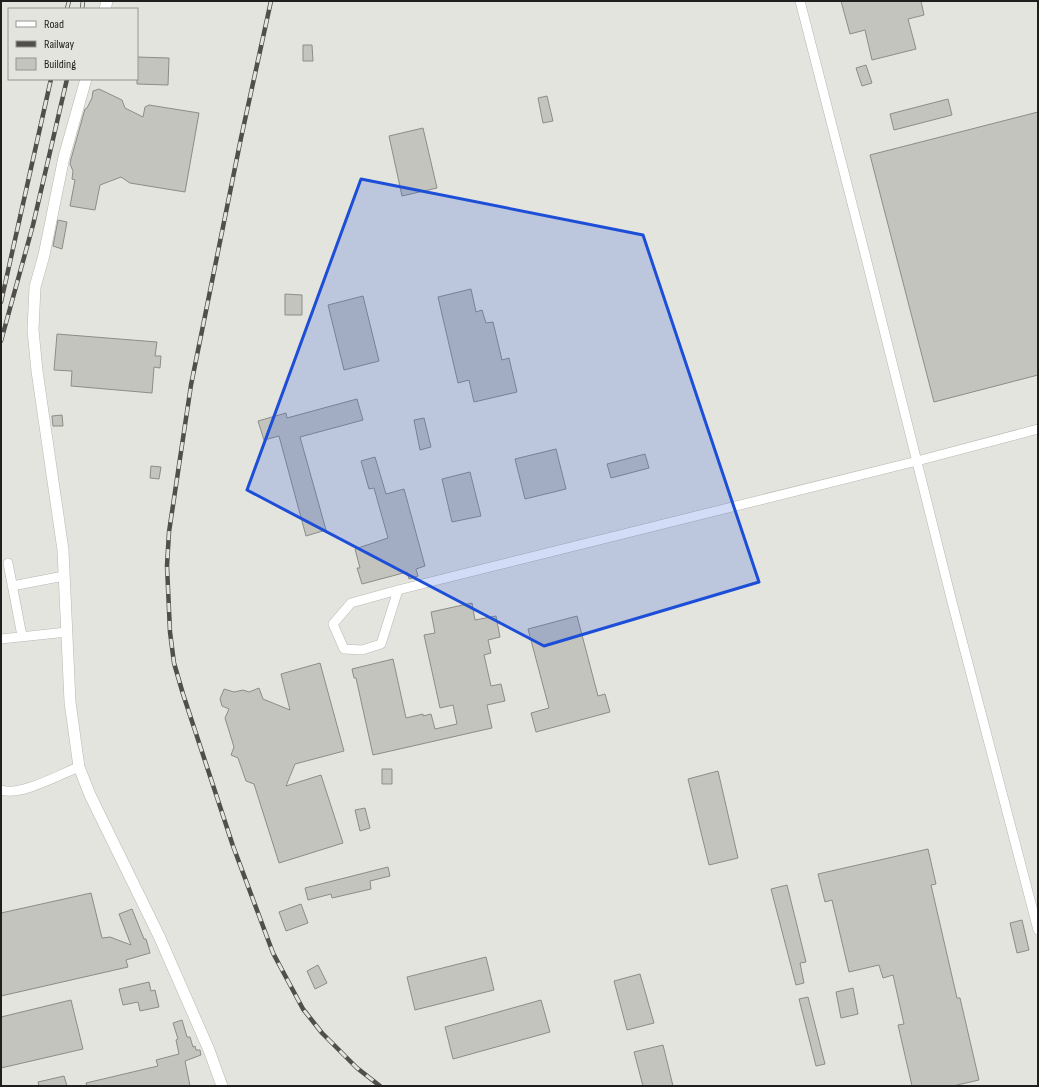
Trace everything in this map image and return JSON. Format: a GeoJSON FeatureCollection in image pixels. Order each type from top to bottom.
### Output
{"type":"FeatureCollection","features":[{"type":"Feature","properties":{"kind":"street"},"geometry":{"type":"LineString","coordinates":[[800,1],[950,594],[1038,930]]}},
{"type":"Feature","properties":{"kind":"street"},"geometry":{"type":"LineString","coordinates":[[86,80],[64,157],[44,255],[35,287],[33,330],[37,371],[63,550],[70,702],[79,767],[90,795],[159,936],[209,1050],[222,1086]]}},
{"type":"Feature","properties":{"kind":"street"},"geometry":{"type":"LineString","coordinates":[[398,590],[381,644],[362,650],[344,649],[333,624],[351,603],[398,590],[917,461],[1038,429]]}},
{"type":"Feature","properties":{"kind":"street"},"geometry":{"type":"LineString","coordinates":[[8,564],[22,636]]}},
{"type":"Feature","properties":{"kind":"street"},"geometry":{"type":"LineString","coordinates":[[12,586],[64,576]]}},
{"type":"Feature","properties":{"kind":"street"},"geometry":{"type":"LineString","coordinates":[[1,639],[67,632]]}},
{"type":"Feature","properties":{"kind":"street"},"geometry":{"type":"LineString","coordinates":[[1,790],[21,791],[79,767]]}},
{"type":"Feature","properties":{"kind":"highlighted area"},"geometry":{"type":"Polygon","coordinates":[[[361,179],[643,235],[759,582],[544,646],[247,490],[361,179]]]}},
{"type":"Feature","properties":{"kind":"building"},"geometry":{"type":"Polygon","coordinates":[[[841,1],[921,1],[924,15],[908,19],[916,49],[872,60],[865,30],[850,34],[841,1]]]}},
{"type":"Feature","properties":{"kind":"building"},"geometry":{"type":"Polygon","coordinates":[[[303,45],[312,45],[313,61],[303,61],[303,45]]]}},
{"type":"Feature","properties":{"kind":"building"},"geometry":{"type":"Polygon","coordinates":[[[138,57],[169,58],[168,85],[137,84],[138,57]]]}},
{"type":"Feature","properties":{"kind":"building"},"geometry":{"type":"Polygon","coordinates":[[[866,65],[872,83],[862,86],[856,68],[866,65]]]}},
{"type":"Feature","properties":{"kind":"building"},"geometry":{"type":"Polygon","coordinates":[[[99,89],[122,100],[125,108],[143,117],[145,107],[149,105],[199,113],[185,192],[130,183],[121,177],[100,185],[95,210],[70,206],[75,180],[72,179],[73,171],[70,164],[71,159],[85,109],[92,98],[93,91],[99,89]]]}},
{"type":"Feature","properties":{"kind":"building"},"geometry":{"type":"Polygon","coordinates":[[[547,96],[553,121],[543,123],[538,98],[547,96]]]}},
{"type":"Feature","properties":{"kind":"building"},"geometry":{"type":"Polygon","coordinates":[[[948,99],[952,115],[894,130],[890,114],[948,99]]]}},
{"type":"Feature","properties":{"kind":"building"},"geometry":{"type":"Polygon","coordinates":[[[1038,112],[1038,375],[934,402],[870,155],[1038,112]]]}},
{"type":"Feature","properties":{"kind":"building"},"geometry":{"type":"Polygon","coordinates":[[[423,128],[437,188],[402,196],[389,136],[423,128]]]}},
{"type":"Feature","properties":{"kind":"building"},"geometry":{"type":"Polygon","coordinates":[[[58,220],[67,222],[62,249],[53,246],[58,220]]]}},
{"type":"Feature","properties":{"kind":"building"},"geometry":{"type":"Polygon","coordinates":[[[471,289],[476,312],[482,310],[486,323],[493,322],[502,360],[509,358],[517,392],[474,402],[469,380],[458,383],[438,297],[471,289]]]}},
{"type":"Feature","properties":{"kind":"building"},"geometry":{"type":"Polygon","coordinates":[[[285,294],[302,295],[302,315],[285,315],[285,294]]]}},
{"type":"Feature","properties":{"kind":"building"},"geometry":{"type":"Polygon","coordinates":[[[363,296],[379,361],[344,370],[328,305],[363,296]]]}},
{"type":"Feature","properties":{"kind":"building"},"geometry":{"type":"Polygon","coordinates":[[[57,334],[157,342],[155,356],[161,356],[160,368],[154,367],[152,393],[71,386],[72,371],[54,370],[57,334]]]}},
{"type":"Feature","properties":{"kind":"building"},"geometry":{"type":"Polygon","coordinates":[[[357,399],[363,420],[300,437],[326,530],[306,536],[279,436],[264,440],[258,421],[286,413],[287,418],[357,399]]]}},
{"type":"Feature","properties":{"kind":"building"},"geometry":{"type":"Polygon","coordinates":[[[62,415],[63,426],[53,426],[52,416],[62,415]]]}},
{"type":"Feature","properties":{"kind":"building"},"geometry":{"type":"Polygon","coordinates":[[[424,418],[431,447],[420,450],[414,420],[424,418]]]}},
{"type":"Feature","properties":{"kind":"building"},"geometry":{"type":"Polygon","coordinates":[[[556,449],[566,489],[525,499],[515,459],[556,449]]]}},
{"type":"Feature","properties":{"kind":"building"},"geometry":{"type":"Polygon","coordinates":[[[645,454],[649,468],[611,478],[607,464],[645,454]]]}},
{"type":"Feature","properties":{"kind":"building"},"geometry":{"type":"Polygon","coordinates":[[[375,457],[386,494],[404,489],[425,566],[416,569],[418,576],[409,579],[407,572],[362,584],[357,568],[360,568],[355,549],[388,538],[374,488],[369,489],[361,461],[375,457]]]}},
{"type":"Feature","properties":{"kind":"building"},"geometry":{"type":"Polygon","coordinates":[[[151,466],[161,467],[159,479],[150,478],[151,466]]]}},
{"type":"Feature","properties":{"kind":"building"},"geometry":{"type":"Polygon","coordinates":[[[470,472],[481,516],[452,522],[442,479],[470,472]]]}},
{"type":"Feature","properties":{"kind":"building"},"geometry":{"type":"Polygon","coordinates":[[[472,603],[475,620],[496,616],[500,637],[488,640],[491,653],[484,655],[491,686],[501,684],[505,701],[487,705],[492,728],[373,755],[356,678],[354,678],[352,669],[393,659],[406,718],[423,714],[423,716],[431,714],[435,729],[457,724],[453,705],[440,708],[424,635],[435,633],[431,612],[472,603]]]}},
{"type":"Feature","properties":{"kind":"building"},"geometry":{"type":"Polygon","coordinates":[[[577,616],[598,696],[605,694],[610,712],[536,732],[531,713],[549,708],[528,629],[577,616]]]}},
{"type":"Feature","properties":{"kind":"building"},"geometry":{"type":"Polygon","coordinates":[[[320,663],[344,751],[295,764],[286,786],[321,775],[343,843],[279,863],[254,784],[246,781],[238,758],[231,755],[234,747],[225,718],[229,709],[222,706],[220,699],[224,689],[234,692],[243,690],[249,692],[259,688],[263,699],[290,710],[281,674],[320,663]]]}},
{"type":"Feature","properties":{"kind":"building"},"geometry":{"type":"Polygon","coordinates":[[[382,769],[392,769],[392,784],[382,784],[382,769]]]}},
{"type":"Feature","properties":{"kind":"building"},"geometry":{"type":"Polygon","coordinates":[[[718,771],[738,858],[709,865],[688,779],[718,771]]]}},
{"type":"Feature","properties":{"kind":"building"},"geometry":{"type":"Polygon","coordinates":[[[365,808],[370,828],[360,831],[355,810],[365,808]]]}},
{"type":"Feature","properties":{"kind":"building"},"geometry":{"type":"Polygon","coordinates":[[[928,849],[936,884],[931,885],[957,998],[960,998],[979,1080],[953,1086],[912,1086],[898,1025],[904,1024],[893,975],[883,978],[879,965],[849,972],[832,900],[825,902],[818,874],[928,849]]]}},
{"type":"Feature","properties":{"kind":"building"},"geometry":{"type":"Polygon","coordinates":[[[388,867],[390,876],[370,881],[371,889],[332,898],[331,894],[308,900],[305,888],[388,867]]]}},
{"type":"Feature","properties":{"kind":"building"},"geometry":{"type":"Polygon","coordinates":[[[787,885],[806,962],[800,963],[804,983],[796,985],[771,889],[787,885]]]}},
{"type":"Feature","properties":{"kind":"building"},"geometry":{"type":"Polygon","coordinates":[[[91,893],[102,938],[110,937],[131,945],[119,914],[132,909],[144,939],[146,939],[150,953],[126,960],[128,967],[1,996],[1,913],[91,893]]]}},
{"type":"Feature","properties":{"kind":"building"},"geometry":{"type":"Polygon","coordinates":[[[301,904],[308,923],[286,931],[279,912],[301,904]]]}},
{"type":"Feature","properties":{"kind":"building"},"geometry":{"type":"Polygon","coordinates":[[[1022,920],[1029,950],[1017,953],[1010,923],[1022,920]]]}},
{"type":"Feature","properties":{"kind":"building"},"geometry":{"type":"Polygon","coordinates":[[[486,957],[494,990],[415,1010],[407,977],[486,957]]]}},
{"type":"Feature","properties":{"kind":"building"},"geometry":{"type":"Polygon","coordinates":[[[318,965],[327,983],[315,989],[307,971],[318,965]]]}},
{"type":"Feature","properties":{"kind":"building"},"geometry":{"type":"Polygon","coordinates":[[[640,974],[654,1023],[627,1030],[614,981],[640,974]]]}},
{"type":"Feature","properties":{"kind":"building"},"geometry":{"type":"Polygon","coordinates":[[[149,982],[151,991],[155,990],[159,1007],[140,1011],[138,1002],[123,1005],[119,989],[149,982]]]}},
{"type":"Feature","properties":{"kind":"building"},"geometry":{"type":"Polygon","coordinates":[[[853,988],[858,1014],[841,1018],[836,992],[853,988]]]}},
{"type":"Feature","properties":{"kind":"building"},"geometry":{"type":"Polygon","coordinates":[[[808,997],[825,1064],[816,1066],[799,999],[808,997]]]}},
{"type":"Feature","properties":{"kind":"building"},"geometry":{"type":"Polygon","coordinates":[[[71,1000],[83,1049],[1,1068],[1,1017],[71,1000]]]}},
{"type":"Feature","properties":{"kind":"building"},"geometry":{"type":"Polygon","coordinates":[[[541,1000],[550,1032],[453,1059],[445,1027],[541,1000]]]}},
{"type":"Feature","properties":{"kind":"building"},"geometry":{"type":"Polygon","coordinates":[[[182,1020],[187,1037],[190,1037],[193,1047],[195,1046],[196,1050],[200,1050],[201,1055],[185,1061],[190,1086],[87,1086],[86,1083],[158,1066],[156,1060],[179,1054],[176,1040],[178,1039],[173,1023],[182,1020]]]}},
{"type":"Feature","properties":{"kind":"building"},"geometry":{"type":"Polygon","coordinates":[[[663,1045],[673,1086],[643,1086],[634,1052],[663,1045]]]}},
{"type":"Feature","properties":{"kind":"building"},"geometry":{"type":"Polygon","coordinates":[[[64,1076],[67,1086],[39,1086],[38,1082],[64,1076]]]}},
{"type":"Feature","properties":{"kind":"railway"},"geometry":{"type":"LineString","coordinates":[[67,8],[69,1]]}},
{"type":"Feature","properties":{"kind":"railway"},"geometry":{"type":"LineString","coordinates":[[82,8],[83,1]]}},
{"type":"Feature","properties":{"kind":"railway"},"geometry":{"type":"LineString","coordinates":[[271,1],[241,138],[191,385],[169,532],[167,566],[170,632],[174,663],[183,694],[233,846],[273,953],[303,1009],[322,1033],[357,1068],[380,1086]]}},
{"type":"Feature","properties":{"kind":"railway"},"geometry":{"type":"LineString","coordinates":[[1,302],[51,80]]}},
{"type":"Feature","properties":{"kind":"railway"},"geometry":{"type":"LineString","coordinates":[[1,341],[33,225],[67,80]]}}]}
